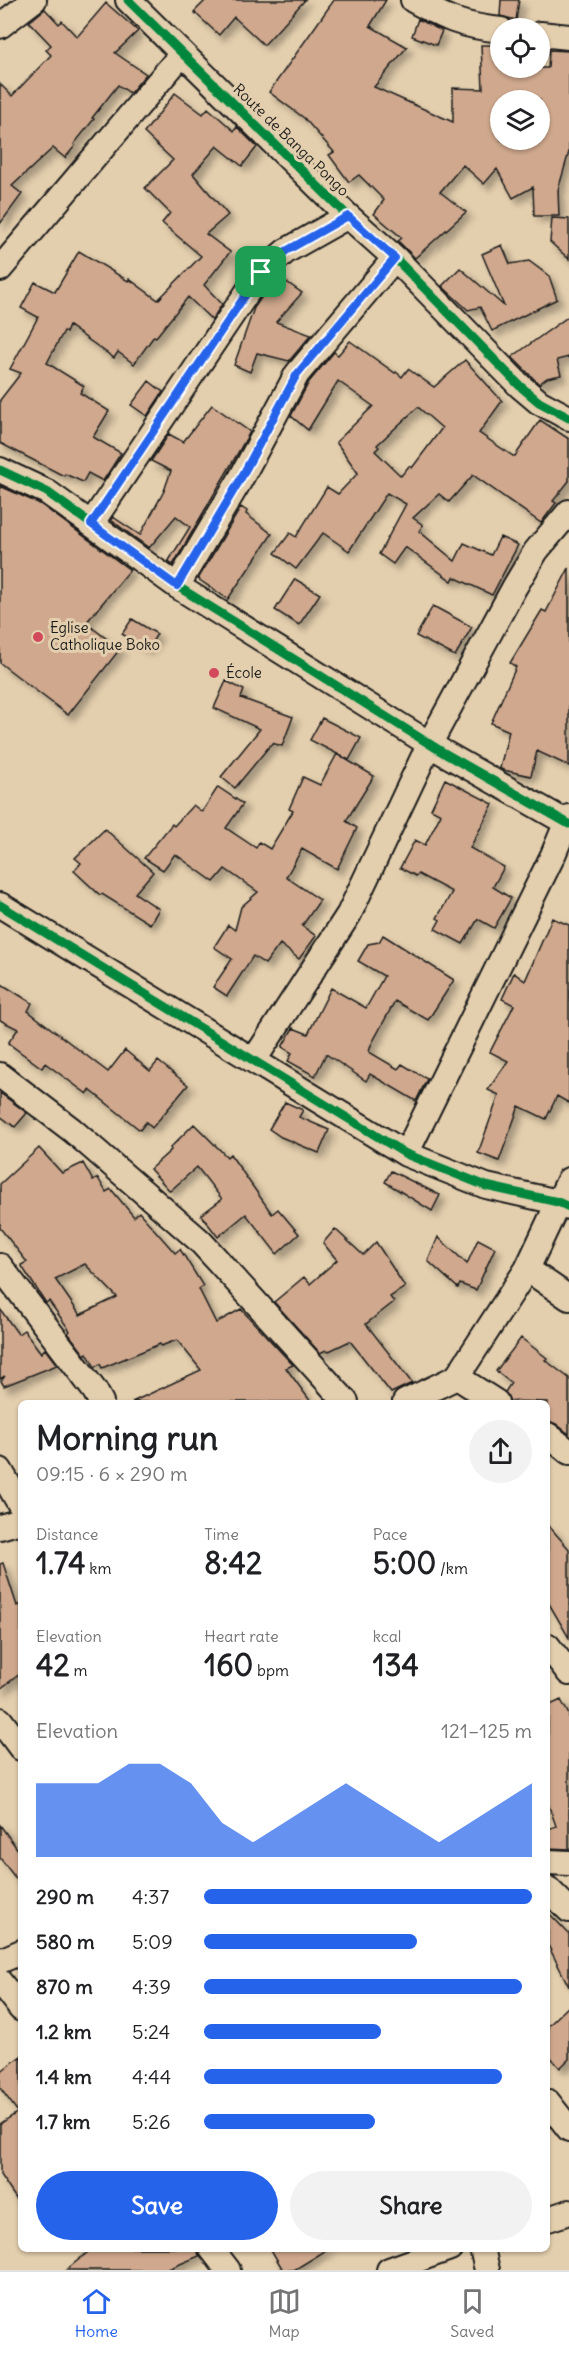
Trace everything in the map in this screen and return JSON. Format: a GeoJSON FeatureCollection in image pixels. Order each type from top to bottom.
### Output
{"type":"FeatureCollection","features":[{"type":"Feature","properties":{"kind":"street"},"geometry":{"type":"LineString","coordinates":[[0,26],[34,0]]}},
{"type":"Feature","properties":{"kind":"street","name":"Route de Banga Pongo"},"geometry":{"type":"LineString","coordinates":[[128,0],[348,216],[395,258],[520,386],[539,402],[569,418]]}},
{"type":"Feature","properties":{"kind":"street"},"geometry":{"type":"LineString","coordinates":[[413,0],[454,11],[475,28],[490,29]]}},
{"type":"Feature","properties":{"kind":"street"},"geometry":{"type":"LineString","coordinates":[[550,35],[569,37]]}},
{"type":"Feature","properties":{"kind":"street"},"geometry":{"type":"LineString","coordinates":[[0,268],[182,54]]}},
{"type":"Feature","properties":{"kind":"street"},"geometry":{"type":"LineString","coordinates":[[91,524],[261,272],[286,251],[348,216]]}},
{"type":"Feature","properties":{"kind":"street"},"geometry":{"type":"LineString","coordinates":[[177,586],[240,480],[297,374],[395,258]]}},
{"type":"Feature","properties":{"kind":"street"},"geometry":{"type":"LineString","coordinates":[[0,470],[47,492],[177,586],[430,743],[568,821],[406,1154]]}},
{"type":"Feature","properties":{"kind":"street"},"geometry":{"type":"LineString","coordinates":[[254,1060],[349,914],[430,743],[536,551],[569,512]]}},
{"type":"Feature","properties":{"kind":"street"},"geometry":{"type":"LineString","coordinates":[[0,905],[406,1154],[486,1186],[564,1204]]}},
{"type":"Feature","properties":{"kind":"street"},"geometry":{"type":"LineString","coordinates":[[0,1075],[72,1130],[200,1241],[344,1400]]}},
{"type":"Feature","properties":{"kind":"street"},"geometry":{"type":"LineString","coordinates":[[409,1400],[456,1377],[527,1269],[564,1204],[569,1180]]}},
{"type":"Feature","properties":{"kind":"street"},"geometry":{"type":"LineString","coordinates":[[0,1266],[100,1400]]}},
{"type":"Feature","properties":{"kind":"street"},"geometry":{"type":"LineString","coordinates":[[527,1269],[569,1298]]}},
{"type":"Feature","properties":{"kind":"street"},"geometry":{"type":"LineString","coordinates":[[456,1377],[493,1400]]}},
{"type":"Feature","properties":{"kind":"street"},"geometry":{"type":"LineString","coordinates":[[550,1437],[569,1452]]}},
{"type":"Feature","properties":{"kind":"street"},"geometry":{"type":"LineString","coordinates":[[0,1470],[18,1501]]}},
{"type":"Feature","properties":{"kind":"street"},"geometry":{"type":"LineString","coordinates":[[0,1527],[18,1522]]}},
{"type":"Feature","properties":{"kind":"street"},"geometry":{"type":"LineString","coordinates":[[550,1649],[569,1673]]}},
{"type":"Feature","properties":{"kind":"street"},"geometry":{"type":"LineString","coordinates":[[0,1720],[18,1744]]}},
{"type":"Feature","properties":{"kind":"street"},"geometry":{"type":"LineString","coordinates":[[550,1863],[569,1863]]}},
{"type":"Feature","properties":{"kind":"street"},"geometry":{"type":"LineString","coordinates":[[550,1891],[569,1911]]}},
{"type":"Feature","properties":{"kind":"street"},"geometry":{"type":"LineString","coordinates":[[0,1961],[18,1953]]}},
{"type":"Feature","properties":{"kind":"street"},"geometry":{"type":"LineString","coordinates":[[0,1982],[18,2004]]}},
{"type":"Feature","properties":{"kind":"street"},"geometry":{"type":"LineString","coordinates":[[550,2105],[569,2129]]}},
{"type":"Feature","properties":{"kind":"street"},"geometry":{"type":"LineString","coordinates":[[550,2218],[569,2212]]}},
{"type":"Feature","properties":{"kind":"street"},"geometry":{"type":"LineString","coordinates":[[214,2252],[228,2270]]}},
{"type":"Feature","properties":{"kind":"street"},"geometry":{"type":"LineString","coordinates":[[389,2270],[438,2252]]}},
{"type":"Feature","properties":{"kind":"street"},"geometry":{"type":"LineString","coordinates":[[483,2252],[487,2270]]}},
{"type":"Feature","properties":{"kind":"building"},"geometry":{"type":"Polygon","coordinates":[[[206,0],[305,0],[264,45],[234,17],[219,35],[194,12],[206,0]]]}},
{"type":"Feature","properties":{"kind":"building"},"geometry":{"type":"Polygon","coordinates":[[[334,0],[386,0],[370,26],[407,47],[374,87],[453,122],[453,88],[483,89],[481,45],[490,45],[490,78],[550,78],[550,50],[569,51],[569,152],[558,190],[559,216],[534,216],[533,187],[513,198],[497,169],[484,184],[463,165],[440,192],[466,212],[415,258],[398,241],[402,238],[374,214],[384,200],[359,175],[349,182],[329,155],[334,152],[304,118],[269,92],[334,0]]]}},
{"type":"Feature","properties":{"kind":"building"},"geometry":{"type":"Polygon","coordinates":[[[501,0],[519,0],[516,18],[500,16],[501,0]]]}},
{"type":"Feature","properties":{"kind":"building"},"geometry":{"type":"Polygon","coordinates":[[[106,3],[138,31],[115,53],[146,74],[130,93],[118,85],[65,158],[53,148],[12,186],[22,194],[0,224],[0,84],[12,96],[51,55],[46,50],[51,45],[29,22],[45,9],[59,24],[62,21],[77,37],[106,3]]]}},
{"type":"Feature","properties":{"kind":"building"},"geometry":{"type":"Polygon","coordinates":[[[418,19],[442,31],[436,45],[412,36],[418,19]]]}},
{"type":"Feature","properties":{"kind":"building"},"geometry":{"type":"Polygon","coordinates":[[[175,93],[203,114],[208,108],[234,131],[237,127],[257,147],[242,166],[217,146],[193,174],[228,215],[206,234],[230,252],[204,285],[222,304],[212,320],[188,297],[156,337],[154,336],[134,364],[118,352],[114,358],[69,326],[66,333],[64,331],[47,363],[84,386],[80,393],[109,411],[93,437],[121,453],[103,481],[88,473],[83,482],[65,474],[64,476],[0,443],[0,400],[21,373],[10,369],[38,317],[21,308],[35,282],[55,292],[79,251],[128,281],[129,279],[158,300],[201,256],[162,223],[170,213],[145,188],[173,160],[144,133],[175,93]]]}},
{"type":"Feature","properties":{"kind":"building"},"geometry":{"type":"Polygon","coordinates":[[[552,218],[569,219],[569,259],[550,242],[552,218]]]}},
{"type":"Feature","properties":{"kind":"building"},"geometry":{"type":"Polygon","coordinates":[[[502,245],[510,264],[529,261],[549,276],[557,299],[492,331],[480,307],[468,310],[442,286],[460,268],[504,306],[482,254],[502,245]]]}},
{"type":"Feature","properties":{"kind":"building"},"geometry":{"type":"Polygon","coordinates":[[[278,276],[302,293],[276,322],[311,335],[289,361],[257,353],[250,372],[234,365],[254,308],[278,276]]]}},
{"type":"Feature","properties":{"kind":"building"},"geometry":{"type":"Polygon","coordinates":[[[569,316],[569,357],[557,360],[561,375],[547,378],[539,384],[512,357],[569,316]]]}},
{"type":"Feature","properties":{"kind":"building"},"geometry":{"type":"Polygon","coordinates":[[[350,341],[402,377],[408,369],[434,387],[465,360],[502,401],[479,433],[513,456],[540,420],[569,439],[569,481],[553,501],[556,503],[541,523],[473,475],[449,502],[439,494],[413,518],[423,525],[419,531],[455,561],[464,543],[491,555],[500,537],[518,545],[492,595],[454,577],[452,581],[405,547],[393,564],[379,554],[406,504],[387,493],[349,551],[323,533],[296,569],[275,553],[290,533],[296,537],[327,487],[338,494],[358,473],[336,442],[373,406],[338,381],[308,430],[291,416],[309,382],[334,352],[338,355],[350,341]],[[418,407],[377,445],[379,447],[375,451],[401,476],[409,466],[412,468],[442,428],[418,407]]]}},
{"type":"Feature","properties":{"kind":"building"},"geometry":{"type":"Polygon","coordinates":[[[149,381],[163,392],[147,416],[131,405],[149,381]]]}},
{"type":"Feature","properties":{"kind":"building"},"geometry":{"type":"Polygon","coordinates":[[[212,405],[250,432],[173,565],[168,562],[190,527],[176,516],[149,548],[111,520],[113,517],[140,535],[164,491],[171,471],[151,461],[169,434],[183,442],[212,405]]]}},
{"type":"Feature","properties":{"kind":"building"},"geometry":{"type":"Polygon","coordinates":[[[0,486],[40,504],[130,570],[86,623],[120,649],[68,715],[0,663],[0,486]]]}},
{"type":"Feature","properties":{"kind":"building"},"geometry":{"type":"Polygon","coordinates":[[[241,507],[247,511],[246,514],[272,534],[228,599],[198,579],[241,507]]]}},
{"type":"Feature","properties":{"kind":"building"},"geometry":{"type":"Polygon","coordinates":[[[569,568],[569,766],[537,751],[531,776],[503,770],[500,768],[509,731],[491,723],[516,667],[510,663],[542,610],[546,612],[569,568]]]}},
{"type":"Feature","properties":{"kind":"building"},"geometry":{"type":"Polygon","coordinates":[[[295,579],[320,594],[299,625],[275,610],[295,579]]]}},
{"type":"Feature","properties":{"kind":"building"},"geometry":{"type":"Polygon","coordinates":[[[433,606],[472,627],[455,656],[416,636],[433,606]]]}},
{"type":"Feature","properties":{"kind":"building"},"geometry":{"type":"Polygon","coordinates":[[[132,619],[157,634],[147,650],[122,634],[132,619]]]}},
{"type":"Feature","properties":{"kind":"building"},"geometry":{"type":"Polygon","coordinates":[[[226,681],[244,690],[241,698],[293,717],[282,746],[272,743],[235,788],[221,777],[260,729],[214,708],[226,681]]]}},
{"type":"Feature","properties":{"kind":"building"},"geometry":{"type":"Polygon","coordinates":[[[322,718],[361,738],[349,760],[310,740],[322,718]]]}},
{"type":"Feature","properties":{"kind":"building"},"geometry":{"type":"Polygon","coordinates":[[[337,754],[374,776],[346,821],[357,828],[337,869],[302,849],[286,877],[320,900],[302,926],[316,936],[299,959],[280,944],[265,964],[253,956],[227,996],[213,987],[232,959],[214,947],[228,925],[235,930],[241,907],[258,892],[225,869],[214,882],[175,854],[163,870],[144,858],[172,824],[174,826],[193,805],[202,812],[218,787],[243,804],[226,828],[256,848],[259,842],[270,849],[293,811],[289,809],[303,777],[320,785],[337,754]]]}},
{"type":"Feature","properties":{"kind":"building"},"geometry":{"type":"Polygon","coordinates":[[[445,779],[493,804],[470,848],[504,867],[493,887],[511,898],[494,928],[478,919],[463,944],[435,929],[440,920],[437,918],[452,892],[418,874],[416,876],[400,868],[415,840],[425,845],[441,814],[431,809],[445,779]]]}},
{"type":"Feature","properties":{"kind":"building"},"geometry":{"type":"Polygon","coordinates":[[[105,829],[153,872],[135,893],[159,909],[150,924],[102,894],[100,895],[74,871],[81,863],[75,858],[105,829]]]}},
{"type":"Feature","properties":{"kind":"building"},"geometry":{"type":"Polygon","coordinates":[[[552,918],[569,925],[569,1103],[557,1096],[546,1119],[519,1106],[499,1161],[478,1153],[499,1095],[488,1090],[508,1061],[490,1052],[514,1005],[502,999],[514,973],[525,981],[552,918]]]}},
{"type":"Feature","properties":{"kind":"building"},"geometry":{"type":"Polygon","coordinates":[[[383,935],[454,980],[428,1020],[395,1001],[371,1045],[369,1052],[398,1069],[402,1064],[427,1079],[416,1101],[370,1074],[366,1081],[326,1054],[315,1076],[288,1061],[292,1053],[282,1047],[293,1028],[308,1034],[331,988],[366,1008],[384,976],[358,961],[368,944],[379,942],[383,935]]]}},
{"type":"Feature","properties":{"kind":"building"},"geometry":{"type":"Polygon","coordinates":[[[0,983],[32,1003],[28,1011],[108,1072],[125,1050],[150,1071],[158,1061],[188,1085],[152,1128],[146,1122],[140,1130],[90,1090],[87,1094],[45,1063],[42,1068],[8,1043],[18,1029],[0,1020],[0,983]]]}},
{"type":"Feature","properties":{"kind":"building"},"geometry":{"type":"Polygon","coordinates":[[[0,1093],[27,1113],[15,1127],[0,1116],[0,1093]]]}},
{"type":"Feature","properties":{"kind":"building"},"geometry":{"type":"Polygon","coordinates":[[[285,1102],[303,1110],[299,1117],[329,1130],[319,1153],[281,1137],[269,1129],[285,1102]]]}},
{"type":"Feature","properties":{"kind":"building"},"geometry":{"type":"Polygon","coordinates":[[[194,1124],[227,1157],[230,1154],[272,1214],[278,1209],[299,1234],[277,1254],[246,1214],[218,1237],[201,1215],[222,1199],[197,1167],[170,1191],[150,1169],[194,1124]]]}},
{"type":"Feature","properties":{"kind":"building"},"geometry":{"type":"Polygon","coordinates":[[[39,1148],[62,1173],[83,1163],[93,1181],[98,1178],[106,1192],[111,1189],[134,1217],[139,1212],[175,1253],[180,1249],[203,1286],[199,1289],[216,1323],[241,1309],[293,1365],[286,1368],[310,1400],[136,1400],[201,1370],[177,1340],[161,1346],[160,1344],[102,1368],[100,1364],[95,1367],[87,1353],[85,1355],[68,1333],[70,1331],[49,1301],[46,1303],[21,1265],[27,1262],[0,1228],[0,1184],[39,1148]],[[85,1264],[55,1279],[80,1315],[117,1297],[85,1264]]]}},
{"type":"Feature","properties":{"kind":"building"},"geometry":{"type":"Polygon","coordinates":[[[391,1171],[440,1195],[432,1211],[385,1182],[391,1171]]]}},
{"type":"Feature","properties":{"kind":"building"},"geometry":{"type":"Polygon","coordinates":[[[335,1229],[363,1255],[376,1242],[405,1287],[390,1297],[394,1302],[366,1324],[412,1383],[391,1393],[350,1341],[320,1353],[274,1302],[304,1277],[310,1284],[337,1260],[323,1243],[335,1229]]]}},
{"type":"Feature","properties":{"kind":"building"},"geometry":{"type":"Polygon","coordinates":[[[438,1237],[467,1264],[478,1239],[495,1248],[476,1290],[460,1284],[458,1288],[428,1261],[438,1237]]]}},
{"type":"Feature","properties":{"kind":"building"},"geometry":{"type":"Polygon","coordinates":[[[0,1309],[18,1334],[24,1330],[41,1353],[45,1349],[57,1365],[4,1386],[1,1381],[5,1376],[0,1379],[0,1309]]]}},
{"type":"Feature","properties":{"kind":"building"},"geometry":{"type":"Polygon","coordinates":[[[521,1338],[547,1358],[545,1360],[569,1378],[569,1434],[550,1422],[550,1400],[509,1400],[505,1392],[511,1383],[496,1371],[521,1338]]]}},
{"type":"Feature","properties":{"kind":"building"},"geometry":{"type":"Polygon","coordinates":[[[550,1527],[569,1549],[569,1638],[550,1605],[550,1527]]]}},
{"type":"Feature","properties":{"kind":"building"},"geometry":{"type":"Polygon","coordinates":[[[3,1563],[18,1606],[18,1675],[0,1689],[0,1564],[3,1563]]]}},
{"type":"Feature","properties":{"kind":"building"},"geometry":{"type":"Polygon","coordinates":[[[561,1700],[569,1715],[569,1849],[550,1848],[550,1828],[556,1826],[550,1809],[550,1705],[561,1700]]]}},
{"type":"Feature","properties":{"kind":"building"},"geometry":{"type":"Polygon","coordinates":[[[0,1825],[18,1850],[18,1881],[0,1858],[0,1825]]]}},
{"type":"Feature","properties":{"kind":"building"},"geometry":{"type":"Polygon","coordinates":[[[550,1914],[569,1934],[569,1987],[550,1949],[550,1914]]]}},
{"type":"Feature","properties":{"kind":"building"},"geometry":{"type":"Polygon","coordinates":[[[569,2006],[569,2059],[560,2068],[550,2056],[550,2024],[569,2006]]]}},
{"type":"Feature","properties":{"kind":"building"},"geometry":{"type":"Polygon","coordinates":[[[18,2058],[18,2112],[0,2088],[0,2072],[18,2058]]]}},
{"type":"Feature","properties":{"kind":"building"},"geometry":{"type":"Polygon","coordinates":[[[18,2112],[18,2202],[0,2175],[0,2124],[18,2112]]]}},
{"type":"Feature","properties":{"kind":"building"},"geometry":{"type":"Polygon","coordinates":[[[88,2252],[198,2252],[199,2256],[166,2270],[66,2270],[88,2252]]]}},
{"type":"Feature","properties":{"kind":"building"},"geometry":{"type":"Polygon","coordinates":[[[272,2252],[323,2252],[294,2270],[283,2270],[272,2252]]]}},
{"type":"Feature","properties":{"kind":"cycle path"},"geometry":{"type":"LineString","coordinates":[[128,0],[348,216],[395,258],[520,386],[539,402],[569,418]]}},
{"type":"Feature","properties":{"kind":"cycle path"},"geometry":{"type":"LineString","coordinates":[[0,470],[47,492],[177,586],[444,753],[569,824]]}},
{"type":"Feature","properties":{"kind":"cycle path"},"geometry":{"type":"LineString","coordinates":[[0,905],[406,1154],[486,1186],[558,1202],[569,1207]]}},
{"type":"Feature","properties":{"kind":"place","name":"Eglise Catholique Boko"},"geometry":{"type":"Point","coordinates":[38,637]}},
{"type":"Feature","properties":{"kind":"place","name":"École"},"geometry":{"type":"Point","coordinates":[214,673]}},
{"type":"Feature","properties":{"kind":"route"},"geometry":{"type":"LineString","coordinates":[[348,216],[395,258],[297,374],[240,480],[177,586],[91,524],[261,272],[286,251],[348,216]]}}]}
